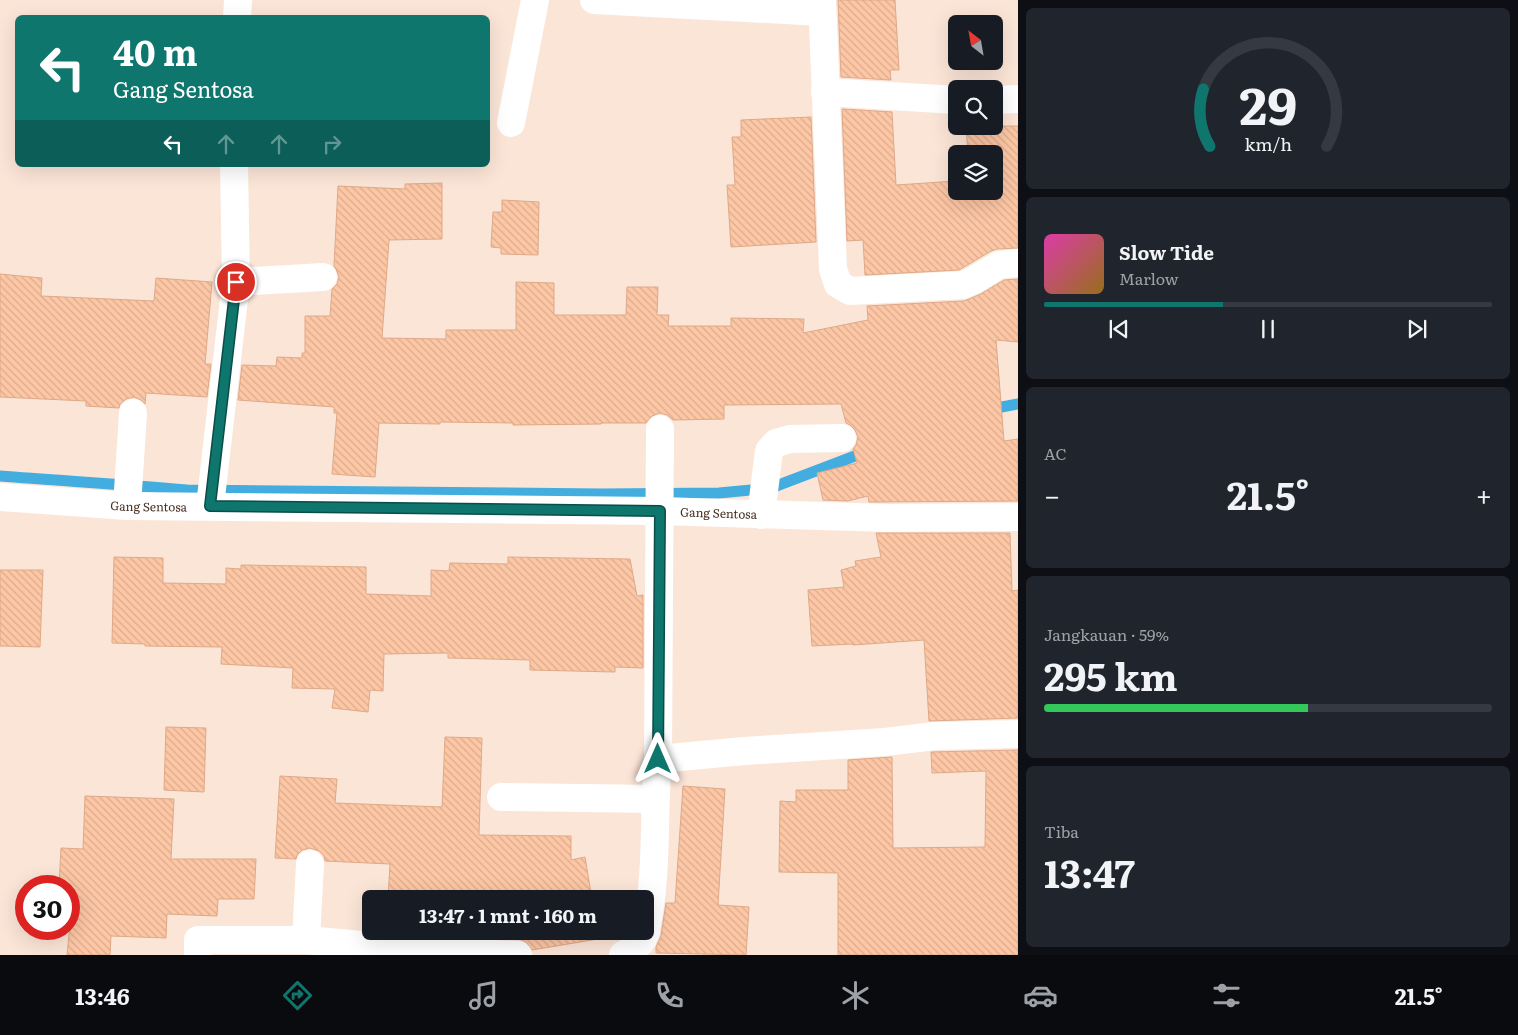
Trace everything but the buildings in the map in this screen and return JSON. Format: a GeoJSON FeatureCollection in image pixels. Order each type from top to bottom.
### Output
{"type":"FeatureCollection","features":[{"type":"Feature","properties":{"kind":"street"},"geometry":{"type":"LineString","coordinates":[[237,15],[238,0]]}},
{"type":"Feature","properties":{"kind":"street"},"geometry":{"type":"LineString","coordinates":[[511,123],[535,0]]}},
{"type":"Feature","properties":{"kind":"street"},"geometry":{"type":"LineString","coordinates":[[594,0],[822,6],[833,269],[838,284],[850,291],[963,285],[999,265],[1018,263]]}},
{"type":"Feature","properties":{"kind":"street"},"geometry":{"type":"LineString","coordinates":[[825,92],[948,100]]}},
{"type":"Feature","properties":{"kind":"street"},"geometry":{"type":"LineString","coordinates":[[1003,100],[1018,99]]}},
{"type":"Feature","properties":{"kind":"street"},"geometry":{"type":"LineString","coordinates":[[211,494],[236,282],[234,167]]}},
{"type":"Feature","properties":{"kind":"street"},"geometry":{"type":"LineString","coordinates":[[236,282],[323,277]]}},
{"type":"Feature","properties":{"kind":"street"},"geometry":{"type":"LineString","coordinates":[[127,506],[133,413]]}},
{"type":"Feature","properties":{"kind":"street"},"geometry":{"type":"LineString","coordinates":[[651,890],[658,759],[660,429]]}},
{"type":"Feature","properties":{"kind":"street"},"geometry":{"type":"LineString","coordinates":[[761,515],[769,451],[776,443],[790,439],[842,438]]}},
{"type":"Feature","properties":{"kind":"street","name":"Gang Sentosa"},"geometry":{"type":"LineString","coordinates":[[0,497],[127,506],[211,494],[761,515],[887,518],[1018,518]]}},
{"type":"Feature","properties":{"kind":"street"},"geometry":{"type":"LineString","coordinates":[[658,759],[744,751],[884,742],[935,736],[1018,734]]}},
{"type":"Feature","properties":{"kind":"street"},"geometry":{"type":"LineString","coordinates":[[501,797],[655,798]]}},
{"type":"Feature","properties":{"kind":"street"},"geometry":{"type":"LineString","coordinates":[[306,940],[310,864]]}},
{"type":"Feature","properties":{"kind":"street"},"geometry":{"type":"LineString","coordinates":[[198,955],[198,940],[306,940],[428,953],[518,955]]}},
{"type":"Feature","properties":{"kind":"street"},"geometry":{"type":"LineString","coordinates":[[624,955],[634,950],[642,940]]}},
{"type":"Feature","properties":{"kind":"waterway"},"geometry":{"type":"LineString","coordinates":[[986,410],[1018,404]]}},
{"type":"Feature","properties":{"kind":"waterway"},"geometry":{"type":"LineString","coordinates":[[0,476],[187,490],[602,494],[719,493],[771,488],[868,451]]}},
{"type":"Feature","properties":{"kind":"route"},"geometry":{"type":"LineString","coordinates":[[236,282],[210,506],[660,511],[658,759]]}}]}
